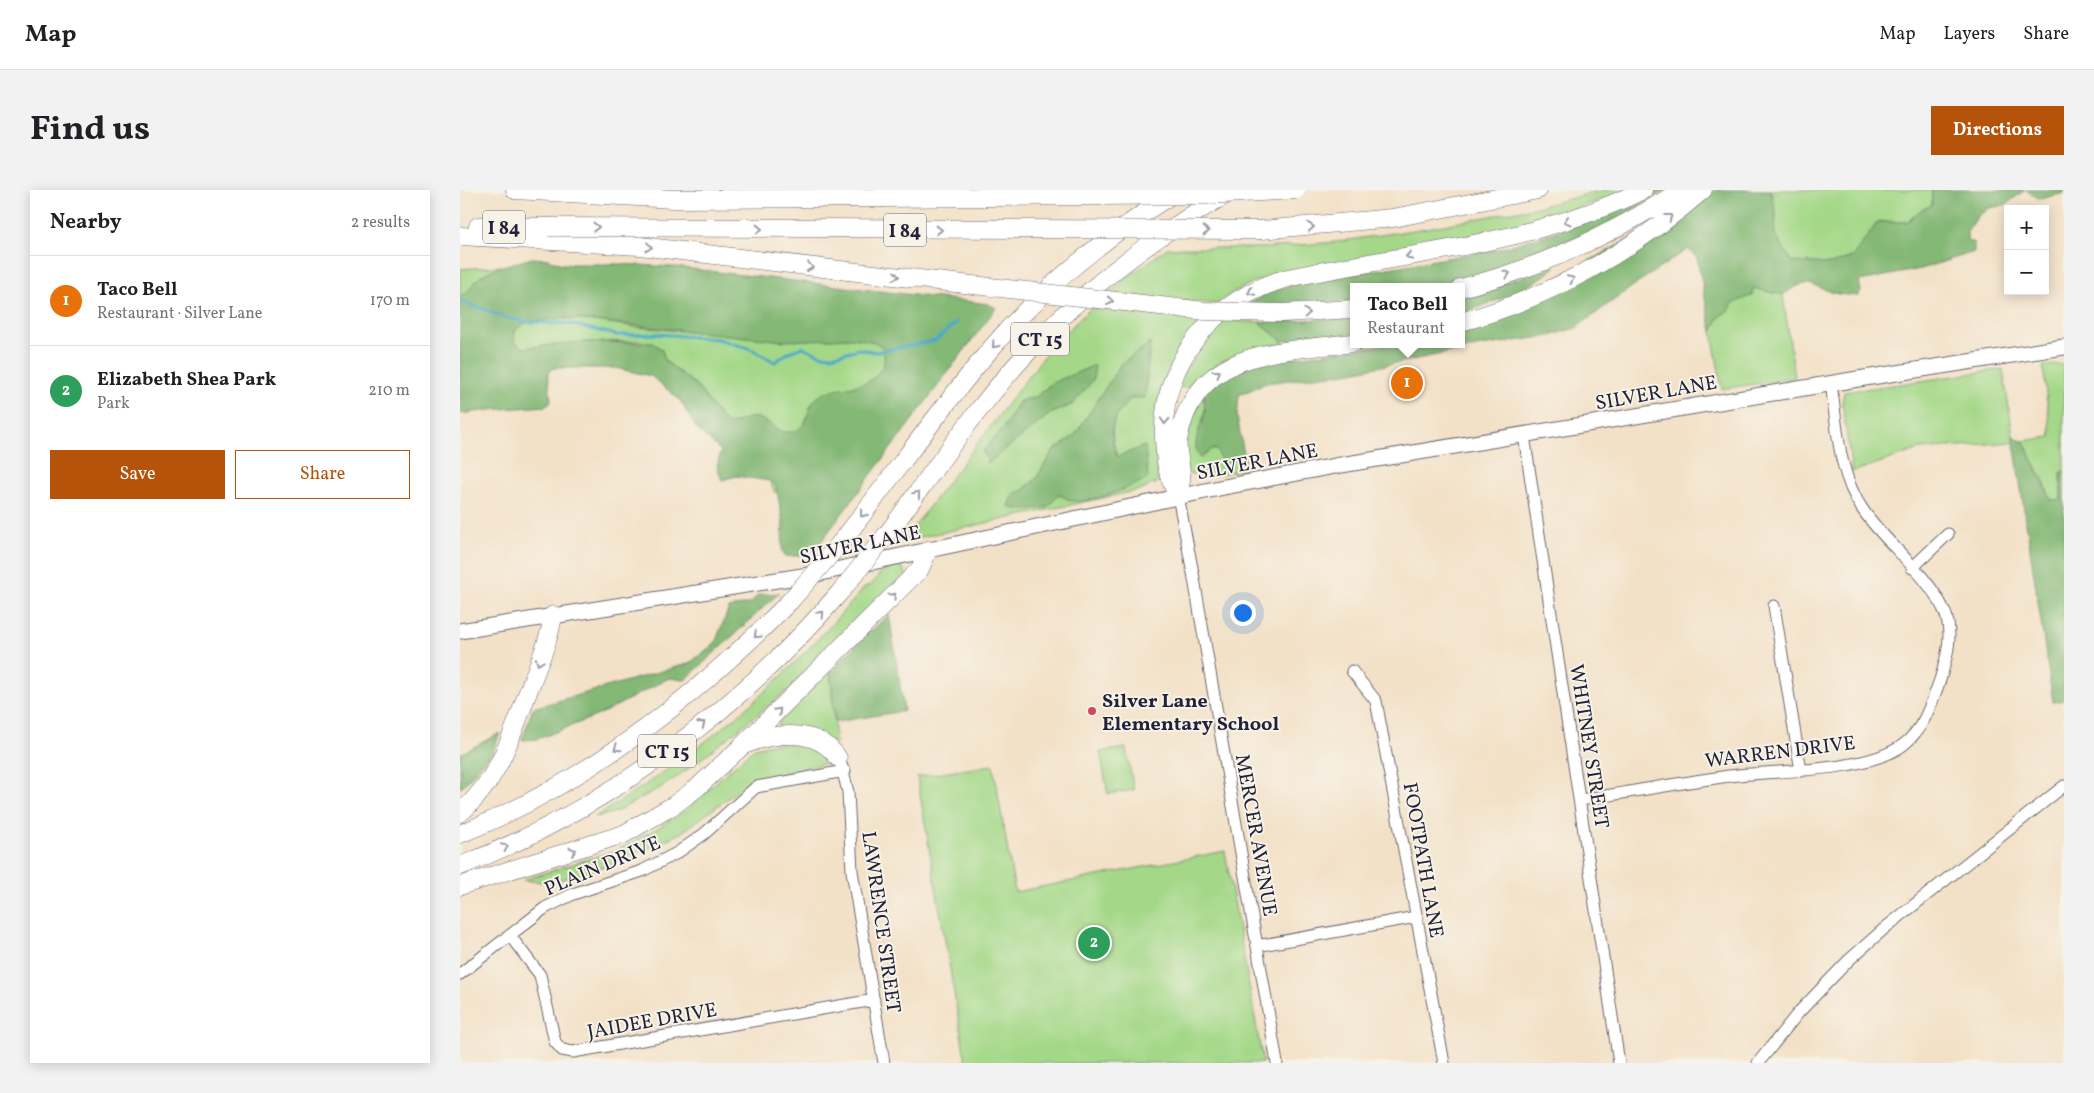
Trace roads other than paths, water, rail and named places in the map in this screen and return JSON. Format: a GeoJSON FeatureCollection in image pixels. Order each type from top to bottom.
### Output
{"type":"FeatureCollection","features":[{"type":"Feature","properties":{"kind":"highway"},"geometry":{"type":"LineString","coordinates":[[515,190],[674,199],[1206,195],[1296,190]]}},
{"type":"Feature","properties":{"kind":"highway","name":"CT 15"},"geometry":{"type":"LineString","coordinates":[[460,834],[541,794],[639,732],[731,659],[791,600],[842,541],[963,383],[1017,320],[1107,238],[1179,190]]}},
{"type":"Feature","properties":{"kind":"highway","name":"CT 15"},"geometry":{"type":"LineString","coordinates":[[460,866],[560,818],[604,793],[665,753],[756,677],[804,631],[841,591],[1002,382],[1055,323],[1133,256],[1190,216],[1236,190]]}},
{"type":"Feature","properties":{"kind":"highway","name":"I 84"},"geometry":{"type":"LineString","coordinates":[[460,226],[548,234],[1262,230],[1402,216],[1538,190]]}},
{"type":"Feature","properties":{"kind":"highway"},"geometry":{"type":"LineString","coordinates":[[1178,496],[1168,479],[1165,446],[1165,413],[1170,387],[1180,363],[1193,342],[1209,322],[1237,299],[1260,287],[1288,278],[1511,237],[1576,218],[1643,190]]}},
{"type":"Feature","properties":{"kind":"highway"},"geometry":{"type":"LineString","coordinates":[[1465,287],[1509,274],[1574,248],[1626,223],[1681,190]]}},
{"type":"Feature","properties":{"kind":"highway"},"geometry":{"type":"LineString","coordinates":[[1465,321],[1510,306],[1557,286],[1602,262],[1634,242],[1703,190]]}},
{"type":"Feature","properties":{"kind":"highway"},"geometry":{"type":"LineString","coordinates":[[460,236],[548,234],[1196,310],[1282,314],[1350,309]]}},
{"type":"Feature","properties":{"kind":"highway"},"geometry":{"type":"LineString","coordinates":[[1178,496],[1182,477],[1177,447],[1182,423],[1194,398],[1214,374],[1232,363],[1250,357],[1350,343]]}},
{"type":"Feature","properties":{"kind":"highway"},"geometry":{"type":"LineString","coordinates":[[460,886],[608,840],[637,828],[684,799],[743,745],[920,570],[928,550]]}},
{"type":"Feature","properties":{"kind":"highway"},"geometry":{"type":"LineString","coordinates":[[460,813],[480,794],[498,768],[548,640],[553,615]]}},
{"type":"Feature","properties":{"kind":"highway"},"geometry":{"type":"LineString","coordinates":[[743,745],[769,736],[798,736],[821,743],[841,764]]}},
{"type":"Feature","properties":{"kind":"main road","name":"SILVER LANE"},"geometry":{"type":"LineString","coordinates":[[460,631],[787,579],[1178,496],[1335,466],[1831,383],[2064,347]]}},
{"type":"Feature","properties":{"kind":"street","name":"WARREN DRIVE"},"geometry":{"type":"LineString","coordinates":[[1580,800],[1732,776],[1801,771],[1862,761],[1891,752],[1904,744],[1922,724],[1944,667],[1950,637],[1944,611],[1936,597],[1874,525],[1853,494],[1843,462],[1831,383]]}},
{"type":"Feature","properties":{"kind":"street","name":"WHITNEY STREET"},"geometry":{"type":"LineString","coordinates":[[1524,435],[1618,1063]]}},
{"type":"Feature","properties":{"kind":"street","name":"MERCER AVENUE"},"geometry":{"type":"LineString","coordinates":[[1178,496],[1193,573],[1277,1063]]}},
{"type":"Feature","properties":{"kind":"street"},"geometry":{"type":"LineString","coordinates":[[1912,568],[1948,534]]}},
{"type":"Feature","properties":{"kind":"street"},"geometry":{"type":"LineString","coordinates":[[1774,606],[1801,771]]}},
{"type":"Feature","properties":{"kind":"street","name":"FOOTPATH LANE"},"geometry":{"type":"LineString","coordinates":[[1352,671],[1376,701],[1444,1063]]}},
{"type":"Feature","properties":{"kind":"street","name":"PLAIN DRIVE"},"geometry":{"type":"LineString","coordinates":[[460,974],[511,937],[545,908],[573,894],[642,871],[677,853],[704,834],[756,787],[841,764]]}},
{"type":"Feature","properties":{"kind":"street","name":"LAWRENCE STREET"},"geometry":{"type":"LineString","coordinates":[[841,764],[848,792],[852,871],[884,1063]]}},
{"type":"Feature","properties":{"kind":"street"},"geometry":{"type":"LineString","coordinates":[[1758,1063],[1799,1012],[1849,960],[1885,928],[2064,786]]}},
{"type":"Feature","properties":{"kind":"street"},"geometry":{"type":"LineString","coordinates":[[1257,946],[1416,917]]}},
{"type":"Feature","properties":{"kind":"street","name":"JAIDEE DRIVE"},"geometry":{"type":"LineString","coordinates":[[511,937],[540,974],[555,1042],[562,1050],[573,1052],[874,1000]]}},
{"type":"Feature","properties":{"kind":"waterway"},"geometry":{"type":"LineString","coordinates":[[460,301],[507,318],[527,322],[570,324],[617,335],[658,334],[718,339],[751,349],[775,362],[789,352],[803,347],[821,355],[832,356],[859,349],[876,352],[935,341],[957,322]]}},
{"type":"Feature","properties":{"kind":"place","name":"Taco Bell"},"geometry":{"type":"Point","coordinates":[1407,383]}},
{"type":"Feature","properties":{"kind":"place","name":"Silver Lane Elementary School"},"geometry":{"type":"Point","coordinates":[1092,711]}},
{"type":"Feature","properties":{"kind":"place","name":"Elizabeth Shea Park"},"geometry":{"type":"Point","coordinates":[1094,943]}}]}
